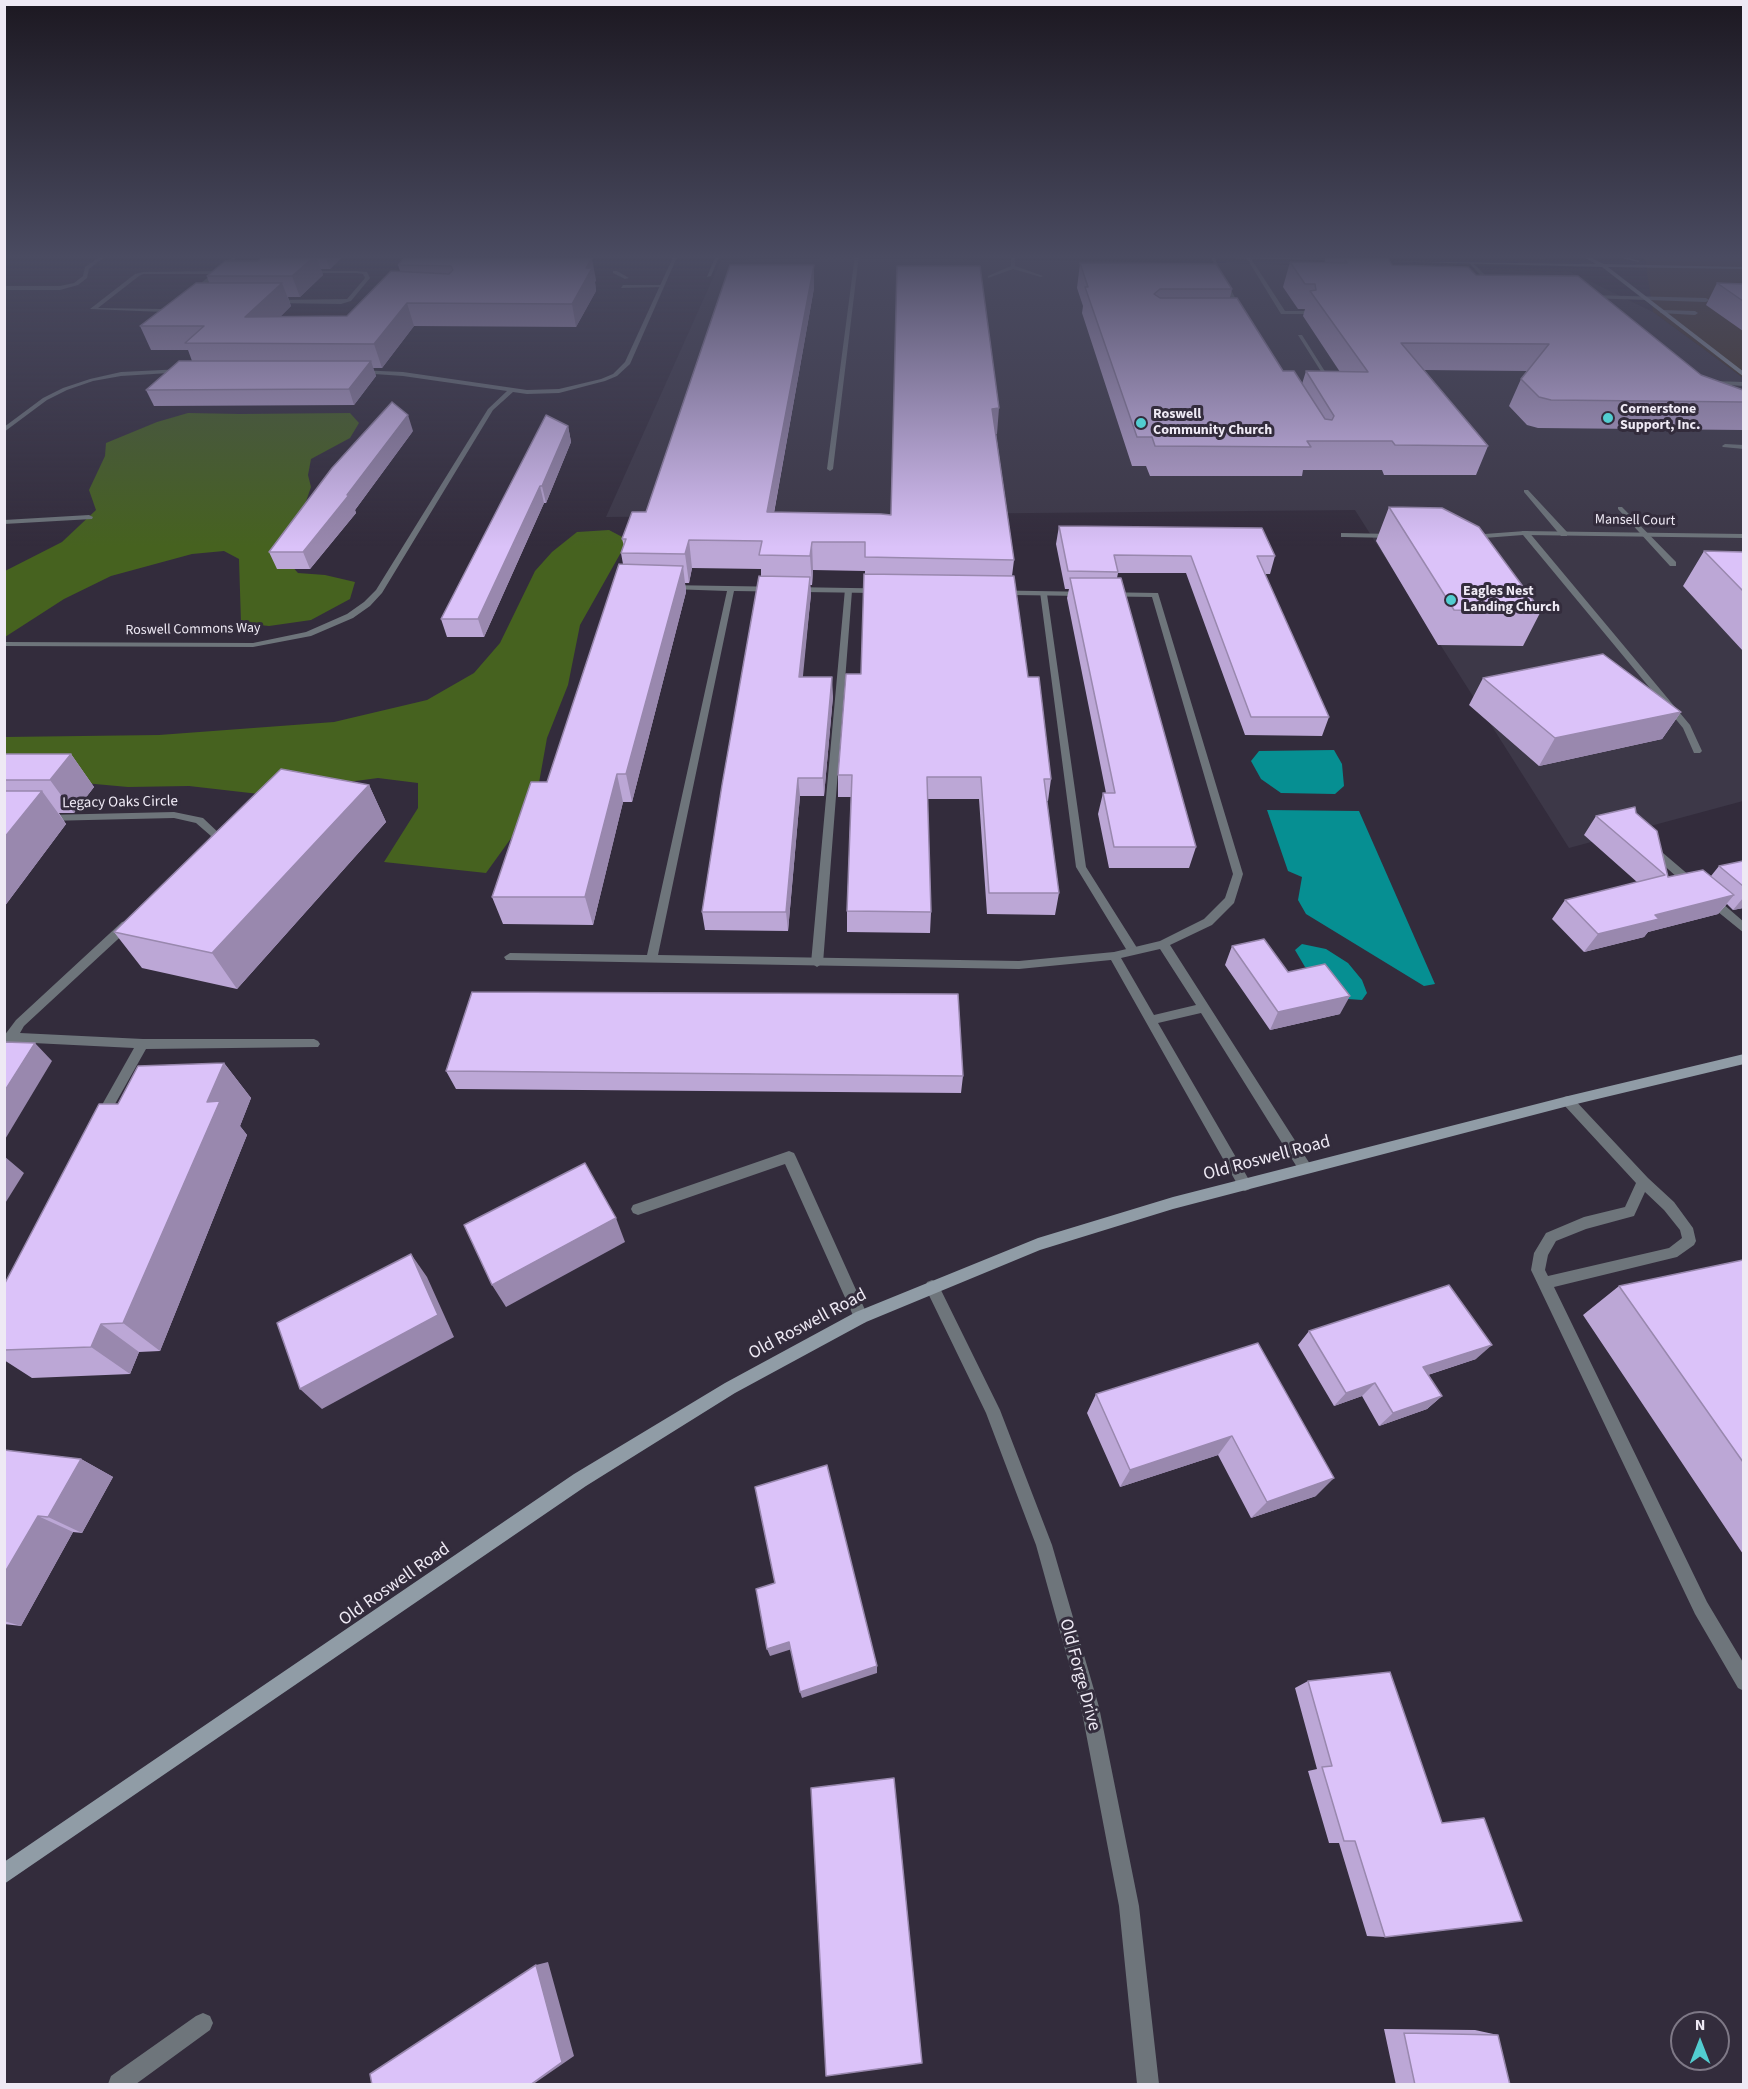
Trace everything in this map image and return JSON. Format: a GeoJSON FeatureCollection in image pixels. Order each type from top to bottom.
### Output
{"type":"FeatureCollection","features":[{"type":"Feature","properties":{"kind":"street"},"geometry":{"type":"LineString","coordinates":[[353,371],[403,374],[510,391],[559,391],[615,375],[628,363],[633,352]]}},
{"type":"Feature","properties":{"kind":"street"},"geometry":{"type":"LineString","coordinates":[[830,469],[845,352]]}},
{"type":"Feature","properties":{"kind":"street"},"geometry":{"type":"LineString","coordinates":[[1311,352],[1329,380]]}},
{"type":"Feature","properties":{"kind":"street"},"geometry":{"type":"LineString","coordinates":[[1714,352],[1743,375]]}},
{"type":"Feature","properties":{"kind":"street"},"geometry":{"type":"LineString","coordinates":[[4,430],[45,399],[92,380],[121,374],[186,371]]}},
{"type":"Feature","properties":{"kind":"street"},"geometry":{"type":"LineString","coordinates":[[1714,383],[1743,384]]}},
{"type":"Feature","properties":{"kind":"street","name":"Roswell Commons Way"},"geometry":{"type":"LineString","coordinates":[[4,644],[253,645],[308,634],[350,616],[367,604],[379,591],[491,409],[510,391]]}},
{"type":"Feature","properties":{"kind":"street"},"geometry":{"type":"LineString","coordinates":[[1725,446],[1743,447]]}},
{"type":"Feature","properties":{"kind":"street"},"geometry":{"type":"LineString","coordinates":[[1526,491],[1564,534]]}},
{"type":"Feature","properties":{"kind":"street"},"geometry":{"type":"LineString","coordinates":[[1620,508],[1673,564]]}},
{"type":"Feature","properties":{"kind":"street"},"geometry":{"type":"LineString","coordinates":[[4,522],[90,517]]}},
{"type":"Feature","properties":{"kind":"street"},"geometry":{"type":"LineString","coordinates":[[1525,533],[1687,727],[1697,750]]}},
{"type":"Feature","properties":{"kind":"street","name":"Mansell Court"},"geometry":{"type":"LineString","coordinates":[[1461,537],[1525,533],[1743,536]]}},
{"type":"Feature","properties":{"kind":"street"},"geometry":{"type":"LineString","coordinates":[[1344,535],[1402,536]]}},
{"type":"Feature","properties":{"kind":"street"},"geometry":{"type":"LineString","coordinates":[[510,957],[1018,964],[1114,956],[1163,944],[1208,922],[1230,900],[1238,874],[1155,596],[662,587]]}},
{"type":"Feature","properties":{"kind":"street"},"geometry":{"type":"LineString","coordinates":[[652,959],[731,589]]}},
{"type":"Feature","properties":{"kind":"street"},"geometry":{"type":"LineString","coordinates":[[817,963],[848,591]]}},
{"type":"Feature","properties":{"kind":"street"},"geometry":{"type":"LineString","coordinates":[[1043,594],[1081,867],[1133,951]]}},
{"type":"Feature","properties":{"kind":"street","name":"Legacy Oaks Circle"},"geometry":{"type":"LineString","coordinates":[[40,818],[174,815],[199,820],[217,836],[200,857]]}},
{"type":"Feature","properties":{"kind":"street"},"geometry":{"type":"LineString","coordinates":[[1645,843],[1743,929]]}},
{"type":"Feature","properties":{"kind":"street"},"geometry":{"type":"LineString","coordinates":[[8,1042],[20,1023],[136,916]]}},
{"type":"Feature","properties":{"kind":"street"},"geometry":{"type":"LineString","coordinates":[[1163,944],[1305,1168]]}},
{"type":"Feature","properties":{"kind":"street"},"geometry":{"type":"LineString","coordinates":[[1114,956],[1245,1185]]}},
{"type":"Feature","properties":{"kind":"street"},"geometry":{"type":"LineString","coordinates":[[1151,1020],[1203,1008]]}},
{"type":"Feature","properties":{"kind":"street"},"geometry":{"type":"LineString","coordinates":[[8,1042],[314,1044]]}},
{"type":"Feature","properties":{"kind":"street"},"geometry":{"type":"LineString","coordinates":[[97,1126],[143,1044]]}},
{"type":"Feature","properties":{"kind":"street","name":"Old Roswell Road"},"geometry":{"type":"LineString","coordinates":[[4,1875],[580,1480],[730,1388],[861,1317],[1038,1244],[1173,1203],[1568,1101],[1743,1059]]}},
{"type":"Feature","properties":{"kind":"street"},"geometry":{"type":"LineString","coordinates":[[1544,1283],[1672,1253],[1689,1241],[1686,1228],[1674,1213],[1568,1101]]}},
{"type":"Feature","properties":{"kind":"street"},"geometry":{"type":"LineString","coordinates":[[638,1209],[789,1157],[861,1317]]}},
{"type":"Feature","properties":{"kind":"street"},"geometry":{"type":"LineString","coordinates":[[1643,1182],[1629,1212],[1584,1223],[1551,1237],[1541,1253],[1538,1270],[1701,1608],[1743,1682]]}},
{"type":"Feature","properties":{"kind":"street","name":"Old Forge Drive"},"geometry":{"type":"LineString","coordinates":[[932,1287],[992,1410],[1044,1545],[1090,1707],[1129,1906],[1148,2085]]}},
{"type":"Feature","properties":{"kind":"street"},"geometry":{"type":"LineString","coordinates":[[119,2085],[203,2023]]}},
{"type":"Feature","properties":{"kind":"shaded area"},"geometry":{"type":"Polygon","coordinates":[[[680,352],[1708,352],[1743,378],[1743,801],[1569,848],[1355,510],[606,517],[680,352]]]}},
{"type":"Feature","properties":{"kind":"shaded area"},"geometry":{"type":"Polygon","coordinates":[[[1708,352],[1743,352],[1743,378],[1708,352]]]}},
{"type":"Feature","properties":{"kind":"shaded area"},"geometry":{"type":"Polygon","coordinates":[[[188,413],[350,413],[359,423],[350,438],[311,459],[308,475],[311,487],[302,513],[274,546],[298,573],[325,575],[355,582],[350,599],[311,620],[269,626],[241,623],[239,559],[224,551],[192,554],[111,576],[64,599],[5,637],[5,571],[62,542],[96,510],[89,490],[105,456],[106,443],[157,422],[188,413]]]}},
{"type":"Feature","properties":{"kind":"shaded area"},"geometry":{"type":"Polygon","coordinates":[[[609,530],[628,540],[580,625],[568,685],[547,738],[535,805],[486,873],[384,862],[418,808],[418,783],[378,778],[259,794],[189,786],[128,787],[40,779],[5,779],[5,737],[159,735],[334,722],[427,700],[474,673],[500,643],[535,571],[552,552],[577,532],[609,530]]]}},
{"type":"Feature","properties":{"kind":"shaded area"},"geometry":{"type":"Polygon","coordinates":[[[1334,750],[1342,764],[1344,786],[1335,794],[1281,793],[1261,779],[1251,761],[1259,751],[1334,750]]]}},
{"type":"Feature","properties":{"kind":"shaded area"},"geometry":{"type":"Polygon","coordinates":[[[1267,810],[1359,811],[1435,984],[1424,986],[1306,914],[1298,900],[1302,877],[1288,871],[1267,810]]]}},
{"type":"Feature","properties":{"kind":"shaded area"},"geometry":{"type":"Polygon","coordinates":[[[1302,944],[1326,949],[1348,963],[1362,980],[1367,993],[1362,1000],[1348,999],[1339,993],[1327,975],[1305,967],[1295,950],[1302,944]]]}},
{"type":"Feature","properties":{"kind":"building"},"geometry":{"type":"Polygon","coordinates":[[[700,352],[797,352],[767,512],[891,515],[895,352],[992,352],[999,408],[992,409],[1014,560],[865,557],[865,542],[812,542],[810,556],[759,555],[762,541],[689,540],[685,554],[621,553],[626,539],[622,539],[632,512],[646,512],[700,352]]]}},
{"type":"Feature","properties":{"kind":"building"},"geometry":{"type":"Polygon","coordinates":[[[1108,352],[1271,352],[1283,371],[1294,371],[1325,419],[1332,420],[1334,416],[1306,371],[1368,372],[1354,352],[1409,352],[1488,446],[1395,445],[1392,441],[1307,441],[1311,447],[1155,446],[1152,437],[1137,437],[1108,352]]]}},
{"type":"Feature","properties":{"kind":"building"},"geometry":{"type":"Polygon","coordinates":[[[1542,352],[1673,352],[1701,375],[1743,390],[1743,402],[1551,400],[1539,397],[1521,379],[1542,352]]]}},
{"type":"Feature","properties":{"kind":"building"},"geometry":{"type":"Polygon","coordinates":[[[179,361],[371,361],[349,389],[146,390],[179,361]]]}},
{"type":"Feature","properties":{"kind":"building"},"geometry":{"type":"Polygon","coordinates":[[[392,402],[408,415],[347,495],[349,495],[303,552],[269,552],[332,468],[392,402]]]}},
{"type":"Feature","properties":{"kind":"building"},"geometry":{"type":"Polygon","coordinates":[[[546,415],[568,426],[478,619],[441,619],[546,415]]]}},
{"type":"Feature","properties":{"kind":"building"},"geometry":{"type":"Polygon","coordinates":[[[1389,507],[1442,508],[1479,527],[1541,611],[1454,610],[1389,507]]]}},
{"type":"Feature","properties":{"kind":"building"},"geometry":{"type":"Polygon","coordinates":[[[1059,526],[1262,528],[1275,556],[1257,556],[1329,717],[1251,717],[1191,556],[1114,555],[1118,572],[1068,571],[1059,526]]]}},
{"type":"Feature","properties":{"kind":"building"},"geometry":{"type":"Polygon","coordinates":[[[1704,551],[1743,552],[1743,591],[1704,551]]]}},
{"type":"Feature","properties":{"kind":"building"},"geometry":{"type":"Polygon","coordinates":[[[619,564],[683,566],[626,774],[617,774],[585,897],[492,897],[531,782],[547,782],[619,564]]]}},
{"type":"Feature","properties":{"kind":"building"},"geometry":{"type":"Polygon","coordinates":[[[864,574],[1014,576],[1028,677],[1039,677],[1051,779],[1044,779],[1059,893],[989,893],[981,777],[927,777],[931,912],[847,911],[852,775],[838,775],[846,674],[861,674],[864,574]]]}},
{"type":"Feature","properties":{"kind":"building"},"geometry":{"type":"Polygon","coordinates":[[[759,576],[810,577],[799,677],[832,677],[823,778],[798,778],[786,912],[702,912],[722,785],[759,576]]]}},
{"type":"Feature","properties":{"kind":"building"},"geometry":{"type":"Polygon","coordinates":[[[1070,578],[1121,578],[1196,847],[1114,847],[1103,793],[1115,793],[1070,578]]]}},
{"type":"Feature","properties":{"kind":"building"},"geometry":{"type":"Polygon","coordinates":[[[1603,654],[1681,712],[1555,738],[1483,678],[1603,654]]]}},
{"type":"Feature","properties":{"kind":"building"},"geometry":{"type":"Polygon","coordinates":[[[4,754],[71,754],[50,780],[4,780],[4,754]]]}},
{"type":"Feature","properties":{"kind":"building"},"geometry":{"type":"Polygon","coordinates":[[[281,769],[369,785],[212,953],[114,932],[281,769]]]}},
{"type":"Feature","properties":{"kind":"building"},"geometry":{"type":"Polygon","coordinates":[[[4,791],[42,791],[4,838],[4,791]]]}},
{"type":"Feature","properties":{"kind":"building"},"geometry":{"type":"Polygon","coordinates":[[[1635,807],[1636,813],[1657,831],[1668,877],[1703,870],[1734,895],[1655,915],[1659,919],[1598,934],[1565,900],[1665,875],[1596,816],[1635,807]]]}},
{"type":"Feature","properties":{"kind":"building"},"geometry":{"type":"Polygon","coordinates":[[[1743,861],[1743,886],[1719,866],[1743,861]]]}},
{"type":"Feature","properties":{"kind":"building"},"geometry":{"type":"Polygon","coordinates":[[[1264,939],[1288,972],[1325,964],[1350,996],[1278,1012],[1232,946],[1264,939]]]}},
{"type":"Feature","properties":{"kind":"building"},"geometry":{"type":"Polygon","coordinates":[[[472,992],[958,994],[963,1076],[446,1071],[472,992]]]}},
{"type":"Feature","properties":{"kind":"building"},"geometry":{"type":"Polygon","coordinates":[[[4,1042],[35,1043],[4,1092],[4,1042]]]}},
{"type":"Feature","properties":{"kind":"building"},"geometry":{"type":"Polygon","coordinates":[[[224,1063],[207,1102],[220,1101],[123,1323],[101,1324],[91,1347],[4,1350],[4,1285],[99,1104],[118,1104],[138,1066],[224,1063]]]}},
{"type":"Feature","properties":{"kind":"building"},"geometry":{"type":"Polygon","coordinates":[[[585,1163],[616,1218],[492,1285],[464,1225],[585,1163]]]}},
{"type":"Feature","properties":{"kind":"building"},"geometry":{"type":"Polygon","coordinates":[[[411,1254],[438,1315],[300,1389],[277,1323],[411,1254]]]}},
{"type":"Feature","properties":{"kind":"building"},"geometry":{"type":"Polygon","coordinates":[[[1743,1260],[1743,1462],[1619,1286],[1743,1260]]]}},
{"type":"Feature","properties":{"kind":"building"},"geometry":{"type":"Polygon","coordinates":[[[1449,1285],[1492,1345],[1423,1367],[1442,1396],[1393,1413],[1375,1383],[1346,1393],[1309,1331],[1449,1285]]]}},
{"type":"Feature","properties":{"kind":"building"},"geometry":{"type":"Polygon","coordinates":[[[1258,1343],[1334,1478],[1267,1502],[1232,1436],[1130,1470],[1096,1394],[1258,1343]]]}},
{"type":"Feature","properties":{"kind":"building"},"geometry":{"type":"Polygon","coordinates":[[[4,1450],[81,1459],[48,1517],[38,1516],[4,1574],[4,1450]]]}},
{"type":"Feature","properties":{"kind":"building"},"geometry":{"type":"Polygon","coordinates":[[[827,1465],[877,1666],[800,1692],[789,1642],[767,1649],[756,1589],[775,1583],[755,1487],[827,1465]]]}},
{"type":"Feature","properties":{"kind":"building"},"geometry":{"type":"Polygon","coordinates":[[[1390,1672],[1442,1823],[1484,1818],[1522,1921],[1385,1937],[1355,1841],[1344,1841],[1322,1767],[1332,1766],[1308,1681],[1390,1672]]]}},
{"type":"Feature","properties":{"kind":"building"},"geometry":{"type":"Polygon","coordinates":[[[894,1778],[922,2063],[826,2076],[811,1788],[894,1778]]]}},
{"type":"Feature","properties":{"kind":"building"},"geometry":{"type":"Polygon","coordinates":[[[536,1965],[562,2062],[530,2085],[372,2085],[370,2074],[536,1965]]]}},
{"type":"Feature","properties":{"kind":"building"},"geometry":{"type":"Polygon","coordinates":[[[1404,2033],[1498,2035],[1510,2085],[1415,2085],[1404,2033]]]}},
{"type":"Feature","properties":{"kind":"place","name":"Cornerstone Support, Inc."},"geometry":{"type":"Point","coordinates":[1608,418]}},
{"type":"Feature","properties":{"kind":"place","name":"Roswell Community Church"},"geometry":{"type":"Point","coordinates":[1141,423]}},
{"type":"Feature","properties":{"kind":"place","name":"Eagles Nest Landing Church"},"geometry":{"type":"Point","coordinates":[1451,600]}}]}
